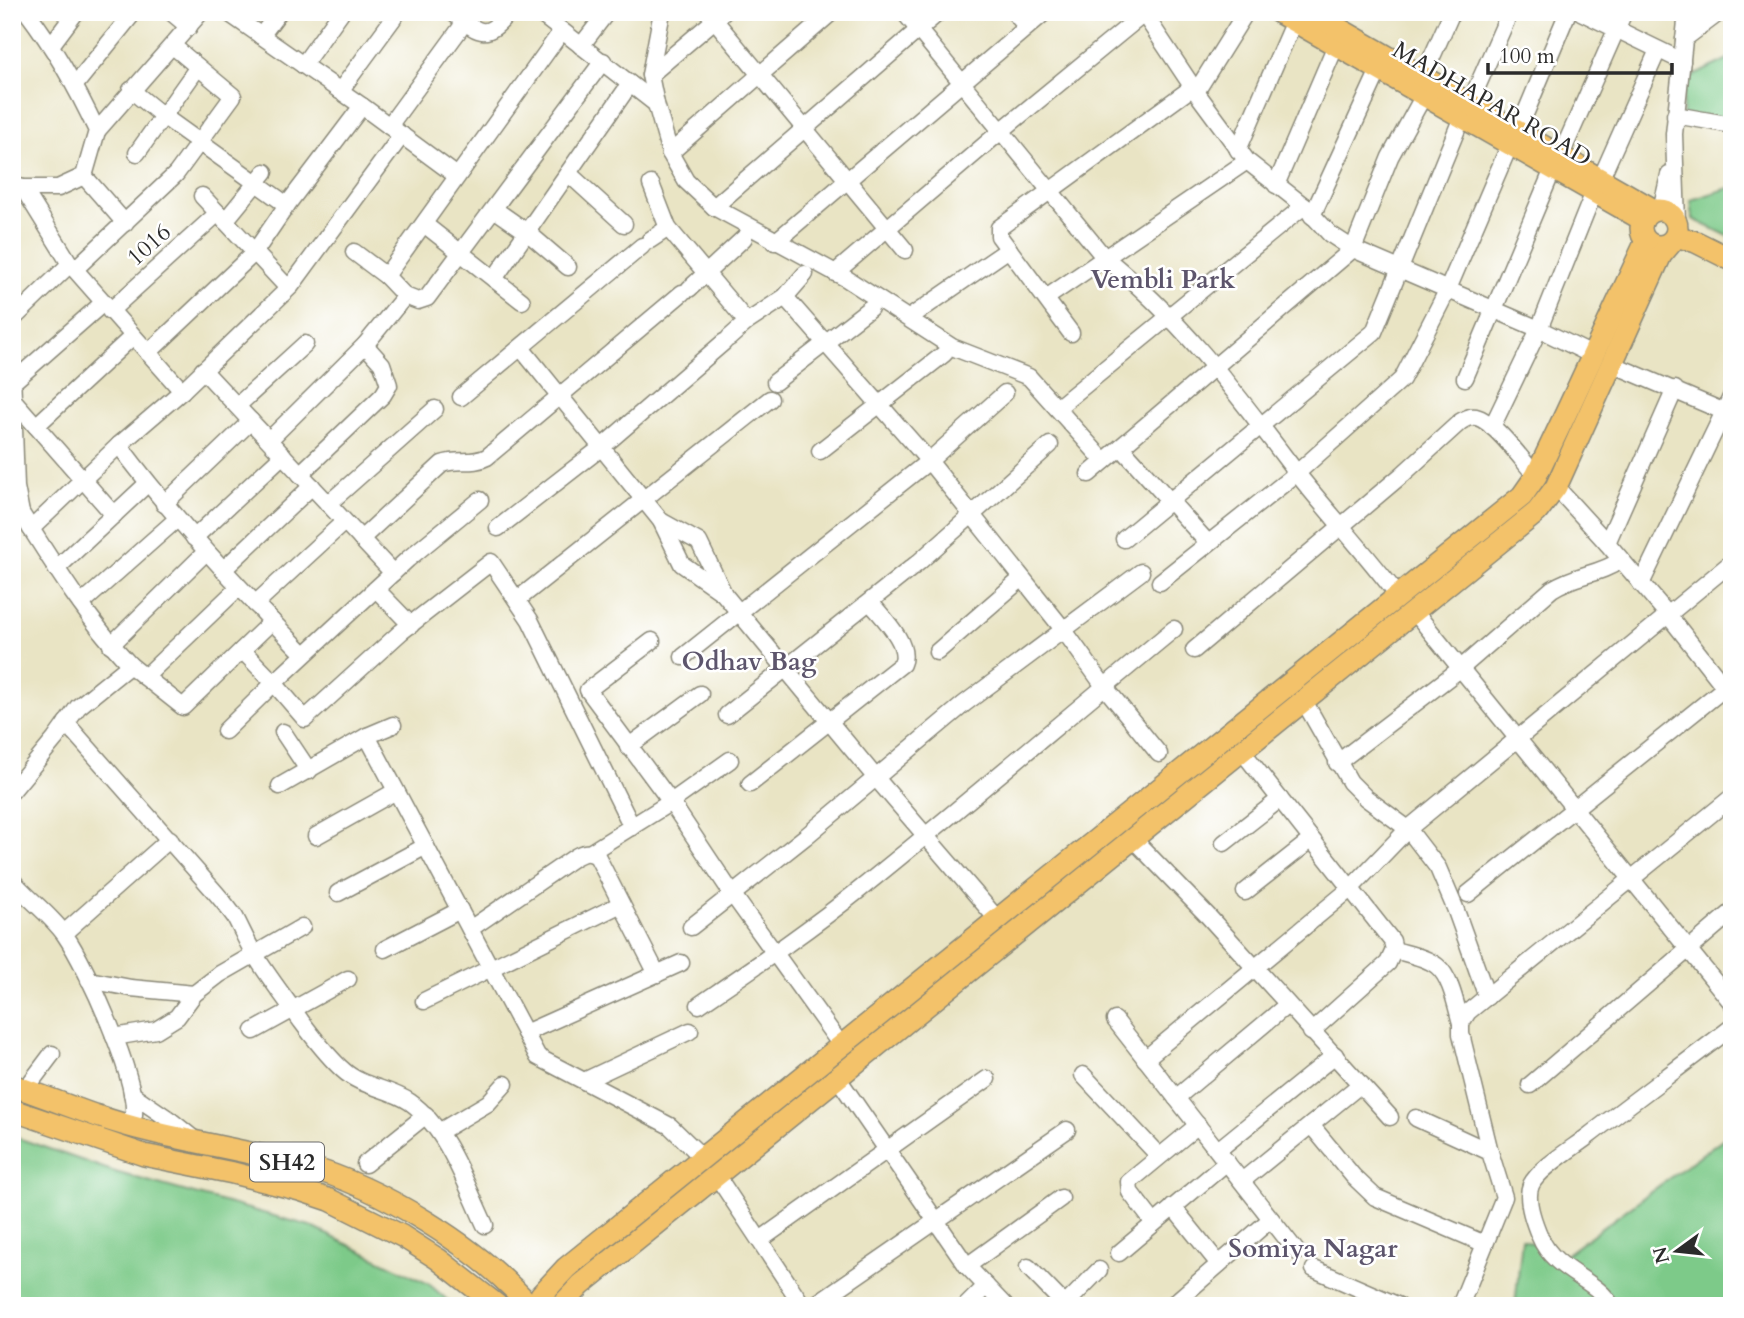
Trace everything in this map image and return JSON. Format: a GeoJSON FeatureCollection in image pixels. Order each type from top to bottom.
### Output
{"type":"FeatureCollection","features":[{"type":"Feature","properties":{"kind":"main road","name":"MADHAPAR ROAD"},"geometry":{"type":"LineString","coordinates":[[1294,15],[1466,110],[1667,228],[1732,260]]}},
{"type":"Feature","properties":{"kind":"main road","name":"MADHAPAR ROAD"},"geometry":{"type":"LineString","coordinates":[[1294,15],[1336,45],[1379,70],[1423,86]]}},
{"type":"Feature","properties":{"kind":"main road"},"geometry":{"type":"LineString","coordinates":[[538,1306],[541,1295],[552,1281],[1522,496],[1536,476],[1592,355],[1667,228]]}},
{"type":"Feature","properties":{"kind":"main road"},"geometry":{"type":"LineString","coordinates":[[561,1306],[580,1285],[1538,512],[1556,487],[1612,364],[1661,255],[1667,228]]}},
{"type":"Feature","properties":{"kind":"main road","name":"SH42"},"geometry":{"type":"LineString","coordinates":[[19,1087],[126,1125],[307,1167],[339,1177],[452,1239],[509,1282],[530,1306]]}},
{"type":"Feature","properties":{"kind":"main road","name":"SH42"},"geometry":{"type":"LineString","coordinates":[[12,1110],[144,1155],[233,1173],[330,1200],[438,1259],[498,1306]]}},
{"type":"Feature","properties":{"kind":"main road"},"geometry":{"type":"LineString","coordinates":[[509,1282],[535,1285],[552,1281]]}},
{"type":"Feature","properties":{"kind":"street"},"geometry":{"type":"LineString","coordinates":[[27,12],[52,44],[97,131]]}},
{"type":"Feature","properties":{"kind":"street"},"geometry":{"type":"LineString","coordinates":[[52,44],[76,12]]}},
{"type":"Feature","properties":{"kind":"street"},"geometry":{"type":"LineString","coordinates":[[75,85],[134,12]]}},
{"type":"Feature","properties":{"kind":"street"},"geometry":{"type":"LineString","coordinates":[[171,12],[190,27]]}},
{"type":"Feature","properties":{"kind":"street"},"geometry":{"type":"LineString","coordinates":[[18,186],[58,188],[84,176],[97,131],[201,12]]}},
{"type":"Feature","properties":{"kind":"street"},"geometry":{"type":"LineString","coordinates":[[227,12],[457,176]]}},
{"type":"Feature","properties":{"kind":"street"},"geometry":{"type":"LineString","coordinates":[[261,36],[279,12]]}},
{"type":"Feature","properties":{"kind":"street"},"geometry":{"type":"LineString","coordinates":[[303,65],[341,12]]}},
{"type":"Feature","properties":{"kind":"street"},"geometry":{"type":"LineString","coordinates":[[340,91],[398,12]]}},
{"type":"Feature","properties":{"kind":"street"},"geometry":{"type":"LineString","coordinates":[[31,529],[182,391],[288,288],[395,130],[459,17],[482,33],[495,29],[509,12]]}},
{"type":"Feature","properties":{"kind":"street"},"geometry":{"type":"LineString","coordinates":[[538,12],[656,104]]}},
{"type":"Feature","properties":{"kind":"street"},"geometry":{"type":"LineString","coordinates":[[581,46],[607,12]]}},
{"type":"Feature","properties":{"kind":"street"},"geometry":{"type":"LineString","coordinates":[[662,12],[650,75],[670,153],[686,181],[714,207],[835,273],[952,347],[1030,377],[1104,461]]}},
{"type":"Feature","properties":{"kind":"street"},"geometry":{"type":"LineString","coordinates":[[904,12],[1104,257],[1172,316],[1398,596]]}},
{"type":"Feature","properties":{"kind":"street"},"geometry":{"type":"LineString","coordinates":[[714,207],[939,12]]}},
{"type":"Feature","properties":{"kind":"street"},"geometry":{"type":"LineString","coordinates":[[1014,12],[1027,27]]}},
{"type":"Feature","properties":{"kind":"street"},"geometry":{"type":"LineString","coordinates":[[775,242],[1045,12]]}},
{"type":"Feature","properties":{"kind":"street"},"geometry":{"type":"LineString","coordinates":[[1070,333],[999,236],[999,228],[1194,90],[1246,12]]}},
{"type":"Feature","properties":{"kind":"street"},"geometry":{"type":"LineString","coordinates":[[1089,474],[1353,248],[1452,12]]}},
{"type":"Feature","properties":{"kind":"street"},"geometry":{"type":"LineString","coordinates":[[1124,540],[1374,332],[1466,110],[1510,12]]}},
{"type":"Feature","properties":{"kind":"street"},"geometry":{"type":"LineString","coordinates":[[1160,582],[1297,473],[1402,379],[1448,289],[1567,12]]}},
{"type":"Feature","properties":{"kind":"street"},"geometry":{"type":"LineString","coordinates":[[1581,12],[1682,61]]}},
{"type":"Feature","properties":{"kind":"street"},"geometry":{"type":"LineString","coordinates":[[1465,378],[1624,12]]}},
{"type":"Feature","properties":{"kind":"street"},"geometry":{"type":"LineString","coordinates":[[1667,228],[1675,114],[1687,12]]}},
{"type":"Feature","properties":{"kind":"street"},"geometry":{"type":"LineString","coordinates":[[1684,39],[1720,12]]}},
{"type":"Feature","properties":{"kind":"street"},"geometry":{"type":"LineString","coordinates":[[835,273],[1001,131],[1145,13],[1194,90],[1242,155],[1308,211],[1330,234],[1353,248],[1592,355]]}},
{"type":"Feature","properties":{"kind":"street"},"geometry":{"type":"LineString","coordinates":[[670,153],[826,14]]}},
{"type":"Feature","properties":{"kind":"street"},"geometry":{"type":"LineString","coordinates":[[650,75],[715,15],[760,75],[905,250]]}},
{"type":"Feature","properties":{"kind":"street"},"geometry":{"type":"LineString","coordinates":[[1045,298],[1242,155],[1294,15]]}},
{"type":"Feature","properties":{"kind":"street"},"geometry":{"type":"LineString","coordinates":[[386,276],[561,32]]}},
{"type":"Feature","properties":{"kind":"street"},"geometry":{"type":"LineString","coordinates":[[1276,185],[1336,45]]}},
{"type":"Feature","properties":{"kind":"street"},"geometry":{"type":"LineString","coordinates":[[12,320],[125,223],[176,174],[233,96],[173,46]]}},
{"type":"Feature","properties":{"kind":"street"},"geometry":{"type":"LineString","coordinates":[[1492,427],[1539,329],[1597,185],[1658,50]]}},
{"type":"Feature","properties":{"kind":"street"},"geometry":{"type":"LineString","coordinates":[[354,252],[386,276],[405,296],[418,301],[427,298],[603,61]]}},
{"type":"Feature","properties":{"kind":"street"},"geometry":{"type":"LineString","coordinates":[[137,153],[198,67]]}},
{"type":"Feature","properties":{"kind":"street"},"geometry":{"type":"LineString","coordinates":[[1058,408],[1308,211],[1379,70]]}},
{"type":"Feature","properties":{"kind":"street"},"geometry":{"type":"LineString","coordinates":[[494,279],[631,84]]}},
{"type":"Feature","properties":{"kind":"street"},"geometry":{"type":"LineString","coordinates":[[131,90],[200,142],[261,177],[287,205]]}},
{"type":"Feature","properties":{"kind":"street"},"geometry":{"type":"LineString","coordinates":[[148,353],[254,253],[362,106]]}},
{"type":"Feature","properties":{"kind":"street"},"geometry":{"type":"LineString","coordinates":[[1675,114],[1732,125]]}},
{"type":"Feature","properties":{"kind":"street"},"geometry":{"type":"LineString","coordinates":[[568,173],[624,224]]}},
{"type":"Feature","properties":{"kind":"street"},"geometry":{"type":"LineString","coordinates":[[84,176],[125,223]]}},
{"type":"Feature","properties":{"kind":"street","name":"1016"},"geometry":{"type":"LineString","coordinates":[[13,376],[221,217],[261,177]]}},
{"type":"Feature","properties":{"kind":"street"},"geometry":{"type":"LineString","coordinates":[[651,184],[668,228],[747,322]]}},
{"type":"Feature","properties":{"kind":"street"},"geometry":{"type":"LineString","coordinates":[[18,186],[72,267],[182,391]]}},
{"type":"Feature","properties":{"kind":"street"},"geometry":{"type":"LineString","coordinates":[[202,196],[288,288]]}},
{"type":"Feature","properties":{"kind":"street"},"geometry":{"type":"LineString","coordinates":[[494,209],[527,232],[568,267]]}},
{"type":"Feature","properties":{"kind":"street"},"geometry":{"type":"LineString","coordinates":[[424,223],[522,301]]}},
{"type":"Feature","properties":{"kind":"street"},"geometry":{"type":"LineString","coordinates":[[461,397],[646,243],[668,228]]}},
{"type":"Feature","properties":{"kind":"street"},"geometry":{"type":"LineString","coordinates":[[361,539],[442,464],[454,459],[477,462],[487,457],[706,274],[744,238]]}},
{"type":"Feature","properties":{"kind":"street"},"geometry":{"type":"LineString","coordinates":[[909,318],[1009,249]]}},
{"type":"Feature","properties":{"kind":"street"},"geometry":{"type":"LineString","coordinates":[[498,528],[602,447],[747,322],[785,297],[805,274]]}},
{"type":"Feature","properties":{"kind":"street"},"geometry":{"type":"LineString","coordinates":[[269,440],[365,345],[405,296]]}},
{"type":"Feature","properties":{"kind":"street"},"geometry":{"type":"LineString","coordinates":[[785,297],[929,461],[1159,754]]}},
{"type":"Feature","properties":{"kind":"street"},"geometry":{"type":"LineString","coordinates":[[775,382],[870,308]]}},
{"type":"Feature","properties":{"kind":"street"},"geometry":{"type":"LineString","coordinates":[[36,426],[133,336]]}},
{"type":"Feature","properties":{"kind":"street"},"geometry":{"type":"LineString","coordinates":[[237,406],[305,344]]}},
{"type":"Feature","properties":{"kind":"street"},"geometry":{"type":"LineString","coordinates":[[300,474],[383,395],[389,385],[382,364],[365,345]]}},
{"type":"Feature","properties":{"kind":"street"},"geometry":{"type":"LineString","coordinates":[[522,348],[661,521],[682,564],[723,593],[998,920]]}},
{"type":"Feature","properties":{"kind":"street"},"geometry":{"type":"LineString","coordinates":[[820,451],[944,354]]}},
{"type":"Feature","properties":{"kind":"street"},"geometry":{"type":"LineString","coordinates":[[1612,364],[1728,413]]}},
{"type":"Feature","properties":{"kind":"street"},"geometry":{"type":"LineString","coordinates":[[203,370],[393,573]]}},
{"type":"Feature","properties":{"kind":"street"},"geometry":{"type":"LineString","coordinates":[[13,376],[17,515],[31,529],[56,569],[111,645],[130,665],[183,707],[272,621]]}},
{"type":"Feature","properties":{"kind":"street"},"geometry":{"type":"LineString","coordinates":[[1607,543],[1675,389]]}},
{"type":"Feature","properties":{"kind":"street"},"geometry":{"type":"LineString","coordinates":[[682,657],[929,461],[1005,393]]}},
{"type":"Feature","properties":{"kind":"street"},"geometry":{"type":"LineString","coordinates":[[1641,584],[1728,413],[1732,395]]}},
{"type":"Feature","properties":{"kind":"street"},"geometry":{"type":"LineString","coordinates":[[517,600],[770,399]]}},
{"type":"Feature","properties":{"kind":"street"},"geometry":{"type":"LineString","coordinates":[[15,402],[114,515]]}},
{"type":"Feature","properties":{"kind":"street"},"geometry":{"type":"LineString","coordinates":[[328,505],[435,409]]}},
{"type":"Feature","properties":{"kind":"street"},"geometry":{"type":"LineString","coordinates":[[1194,650],[1469,417],[1479,418],[1492,427],[1536,476]]}},
{"type":"Feature","properties":{"kind":"street"},"geometry":{"type":"LineString","coordinates":[[164,504],[251,421]]}},
{"type":"Feature","properties":{"kind":"street"},"geometry":{"type":"LineString","coordinates":[[727,715],[870,602],[973,515],[1050,444]]}},
{"type":"Feature","properties":{"kind":"street"},"geometry":{"type":"LineString","coordinates":[[119,446],[164,504],[238,588],[304,654]]}},
{"type":"Feature","properties":{"kind":"street"},"geometry":{"type":"LineString","coordinates":[[1121,447],[1208,543]]}},
{"type":"Feature","properties":{"kind":"street"},"geometry":{"type":"LineString","coordinates":[[194,538],[283,455]]}},
{"type":"Feature","properties":{"kind":"street"},"geometry":{"type":"LineString","coordinates":[[56,569],[148,483]]}},
{"type":"Feature","properties":{"kind":"street"},"geometry":{"type":"LineString","coordinates":[[223,570],[312,486]]}},
{"type":"Feature","properties":{"kind":"street"},"geometry":{"type":"LineString","coordinates":[[1468,894],[1573,808],[1729,689],[1607,543],[1556,487]]}},
{"type":"Feature","properties":{"kind":"street"},"geometry":{"type":"LineString","coordinates":[[225,731],[393,573],[480,500]]}},
{"type":"Feature","properties":{"kind":"street"},"geometry":{"type":"LineString","coordinates":[[81,604],[177,519]]}},
{"type":"Feature","properties":{"kind":"street"},"geometry":{"type":"LineString","coordinates":[[661,521],[699,542],[723,593]]}},
{"type":"Feature","properties":{"kind":"street"},"geometry":{"type":"LineString","coordinates":[[255,604],[344,522]]}},
{"type":"Feature","properties":{"kind":"street"},"geometry":{"type":"LineString","coordinates":[[111,645],[206,552]]}},
{"type":"Feature","properties":{"kind":"street"},"geometry":{"type":"LineString","coordinates":[[1338,763],[1460,669],[1552,589],[1566,580],[1604,570],[1621,560]]}},
{"type":"Feature","properties":{"kind":"street"},"geometry":{"type":"LineString","coordinates":[[242,650],[305,719],[411,625],[491,562],[530,620],[632,827]]}},
{"type":"Feature","properties":{"kind":"street"},"geometry":{"type":"LineString","coordinates":[[1145,1059],[1350,889],[1408,829],[1732,562]]}},
{"type":"Feature","properties":{"kind":"street"},"geometry":{"type":"LineString","coordinates":[[691,927],[964,704],[1141,572]]}},
{"type":"Feature","properties":{"kind":"street"},"geometry":{"type":"LineString","coordinates":[[937,652],[1021,579]]}},
{"type":"Feature","properties":{"kind":"street"},"geometry":{"type":"LineString","coordinates":[[145,677],[238,588]]}},
{"type":"Feature","properties":{"kind":"street"},"geometry":{"type":"LineString","coordinates":[[376,589],[411,625]]}},
{"type":"Feature","properties":{"kind":"street"},"geometry":{"type":"LineString","coordinates":[[750,784],[902,664],[906,657],[897,638],[870,602]]}},
{"type":"Feature","properties":{"kind":"street"},"geometry":{"type":"LineString","coordinates":[[1414,611],[1732,1003]]}},
{"type":"Feature","properties":{"kind":"street"},"geometry":{"type":"LineString","coordinates":[[699,1005],[857,892],[1174,629]]}},
{"type":"Feature","properties":{"kind":"street"},"geometry":{"type":"LineString","coordinates":[[652,641],[588,690],[671,802],[733,895],[841,1045]]}},
{"type":"Feature","properties":{"kind":"street"},"geometry":{"type":"LineString","coordinates":[[12,791],[78,707],[130,665]]}},
{"type":"Feature","properties":{"kind":"street"},"geometry":{"type":"LineString","coordinates":[[628,747],[700,694]]}},
{"type":"Feature","properties":{"kind":"street"},"geometry":{"type":"LineString","coordinates":[[1304,701],[1350,782],[1366,798],[1408,829],[1438,868],[1487,997]]}},
{"type":"Feature","properties":{"kind":"street"},"geometry":{"type":"LineString","coordinates":[[66,723],[170,839],[235,918],[254,954],[317,1042],[344,1072],[388,1090],[426,1115],[439,1132],[485,1225]]}},
{"type":"Feature","properties":{"kind":"street"},"geometry":{"type":"LineString","coordinates":[[280,786],[367,736],[393,725]]}},
{"type":"Feature","properties":{"kind":"street"},"geometry":{"type":"LineString","coordinates":[[283,732],[309,771]]}},
{"type":"Feature","properties":{"kind":"street"},"geometry":{"type":"LineString","coordinates":[[367,736],[538,1057],[670,1126],[704,1159]]}},
{"type":"Feature","properties":{"kind":"street"},"geometry":{"type":"LineString","coordinates":[[1242,751],[1350,889],[1388,933],[1394,950],[1388,963],[1311,1032]]}},
{"type":"Feature","properties":{"kind":"street"},"geometry":{"type":"LineString","coordinates":[[470,929],[575,857],[591,852],[632,827],[730,760]]}},
{"type":"Feature","properties":{"kind":"street"},"geometry":{"type":"LineString","coordinates":[[316,836],[397,791]]}},
{"type":"Feature","properties":{"kind":"street"},"geometry":{"type":"LineString","coordinates":[[1461,1023],[1468,1012],[1732,797]]}},
{"type":"Feature","properties":{"kind":"street"},"geometry":{"type":"LineString","coordinates":[[1224,843],[1280,799]]}},
{"type":"Feature","properties":{"kind":"street"},"geometry":{"type":"LineString","coordinates":[[64,933],[170,839]]}},
{"type":"Feature","properties":{"kind":"street"},"geometry":{"type":"LineString","coordinates":[[1133,839],[1208,916],[1390,1117]]}},
{"type":"Feature","properties":{"kind":"street"},"geometry":{"type":"LineString","coordinates":[[1245,892],[1311,840]]}},
{"type":"Feature","properties":{"kind":"street"},"geometry":{"type":"LineString","coordinates":[[338,893],[426,846]]}},
{"type":"Feature","properties":{"kind":"street"},"geometry":{"type":"LineString","coordinates":[[591,852],[597,856],[657,974]]}},
{"type":"Feature","properties":{"kind":"street"},"geometry":{"type":"LineString","coordinates":[[12,880],[64,933],[89,979],[114,1037],[132,1094],[134,1115],[126,1125]]}},
{"type":"Feature","properties":{"kind":"street"},"geometry":{"type":"LineString","coordinates":[[424,1001],[621,904]]}},
{"type":"Feature","properties":{"kind":"street"},"geometry":{"type":"LineString","coordinates":[[385,949],[460,910]]}},
{"type":"Feature","properties":{"kind":"street"},"geometry":{"type":"LineString","coordinates":[[1530,1085],[1732,912]]}},
{"type":"Feature","properties":{"kind":"street"},"geometry":{"type":"LineString","coordinates":[[114,1037],[156,1030],[177,1017],[194,994],[220,974],[302,926]]}},
{"type":"Feature","properties":{"kind":"street"},"geometry":{"type":"LineString","coordinates":[[1394,950],[1435,964],[1448,982],[1461,1023],[1461,1034],[1490,1152],[1504,1197],[1460,1306]]}},
{"type":"Feature","properties":{"kind":"street"},"geometry":{"type":"LineString","coordinates":[[525,1032],[681,964]]}},
{"type":"Feature","properties":{"kind":"street"},"geometry":{"type":"LineString","coordinates":[[89,979],[131,988],[194,994]]}},
{"type":"Feature","properties":{"kind":"street"},"geometry":{"type":"LineString","coordinates":[[254,1031],[348,979]]}},
{"type":"Feature","properties":{"kind":"street"},"geometry":{"type":"LineString","coordinates":[[1176,1098],[1287,1005]]}},
{"type":"Feature","properties":{"kind":"street"},"geometry":{"type":"LineString","coordinates":[[1115,1020],[1297,1252]]}},
{"type":"Feature","properties":{"kind":"street"},"geometry":{"type":"LineString","coordinates":[[1611,1306],[1603,1295],[1557,1261],[1547,1250],[1539,1236],[1529,1200],[1532,1184],[1576,1145],[1732,1027]]}},
{"type":"Feature","properties":{"kind":"street"},"geometry":{"type":"LineString","coordinates":[[584,1081],[690,1031]]}},
{"type":"Feature","properties":{"kind":"street"},"geometry":{"type":"LineString","coordinates":[[19,1087],[52,1054]]}},
{"type":"Feature","properties":{"kind":"street"},"geometry":{"type":"LineString","coordinates":[[1119,1253],[1173,1207],[1223,1156],[1335,1055]]}},
{"type":"Feature","properties":{"kind":"street"},"geometry":{"type":"LineString","coordinates":[[1083,1075],[1159,1156]]}},
{"type":"Feature","properties":{"kind":"street"},"geometry":{"type":"LineString","coordinates":[[837,1077],[934,1222],[967,1266],[1005,1306]]}},
{"type":"Feature","properties":{"kind":"street"},"geometry":{"type":"LineString","coordinates":[[760,1240],[888,1152],[987,1079]]}},
{"type":"Feature","properties":{"kind":"street"},"geometry":{"type":"LineString","coordinates":[[439,1132],[488,1103],[505,1084]]}},
{"type":"Feature","properties":{"kind":"street"},"geometry":{"type":"LineString","coordinates":[[1242,1181],[1361,1084]]}},
{"type":"Feature","properties":{"kind":"street"},"geometry":{"type":"LineString","coordinates":[[132,1094],[197,1141]]}},
{"type":"Feature","properties":{"kind":"street"},"geometry":{"type":"LineString","coordinates":[[365,1164],[426,1115]]}},
{"type":"Feature","properties":{"kind":"street"},"geometry":{"type":"LineString","coordinates":[[1416,1118],[1490,1152]]}},
{"type":"Feature","properties":{"kind":"street"},"geometry":{"type":"LineString","coordinates":[[1154,1223],[1128,1186],[1133,1177],[1198,1125]]}},
{"type":"Feature","properties":{"kind":"street"},"geometry":{"type":"LineString","coordinates":[[1311,1125],[1353,1176],[1375,1197],[1485,1244]]}},
{"type":"Feature","properties":{"kind":"street"},"geometry":{"type":"LineString","coordinates":[[813,1306],[1067,1129]]}},
{"type":"Feature","properties":{"kind":"street"},"geometry":{"type":"LineString","coordinates":[[718,1176],[803,1306]]}},
{"type":"Feature","properties":{"kind":"street"},"geometry":{"type":"LineString","coordinates":[[967,1266],[1060,1198]]}},
{"type":"Feature","properties":{"kind":"street"},"geometry":{"type":"LineString","coordinates":[[1173,1207],[1219,1264]]}},
{"type":"Feature","properties":{"kind":"street"},"geometry":{"type":"LineString","coordinates":[[1171,1306],[1271,1219]]}},
{"type":"Feature","properties":{"kind":"street"},"geometry":{"type":"LineString","coordinates":[[1028,1267],[1065,1306],[1099,1270]]}},
{"type":"Feature","properties":{"kind":"street"},"geometry":{"type":"LineString","coordinates":[[1314,1269],[1399,1306]]}},
{"type":"Feature","properties":{"kind":"street"},"geometry":{"type":"LineString","coordinates":[[967,1306],[986,1286]]}},
{"type":"Feature","properties":{"kind":"green space"},"geometry":{"type":"Polygon","coordinates":[[[1732,57],[1732,125],[1682,116],[1685,80],[1732,57]]]}},
{"type":"Feature","properties":{"kind":"green space"},"geometry":{"type":"Polygon","coordinates":[[[1732,187],[1732,238],[1693,219],[1691,200],[1732,187]]]}},
{"type":"Feature","properties":{"kind":"green space"},"geometry":{"type":"Polygon","coordinates":[[[1732,1132],[1732,1306],[1515,1306],[1522,1239],[1565,1255],[1732,1132]]]}},
{"type":"Feature","properties":{"kind":"green space"},"geometry":{"type":"Polygon","coordinates":[[[12,1136],[115,1172],[310,1226],[429,1284],[454,1306],[12,1306],[12,1136]]]}},
{"type":"Feature","properties":{"kind":"district","name":"Vembli Park"},"geometry":{"type":"Point","coordinates":[1163,279]}},
{"type":"Feature","properties":{"kind":"district","name":"Odhav Bag"},"geometry":{"type":"Point","coordinates":[749,661]}},
{"type":"Feature","properties":{"kind":"district","name":"Somiya Nagar"},"geometry":{"type":"Point","coordinates":[1313,1248]}}]}
